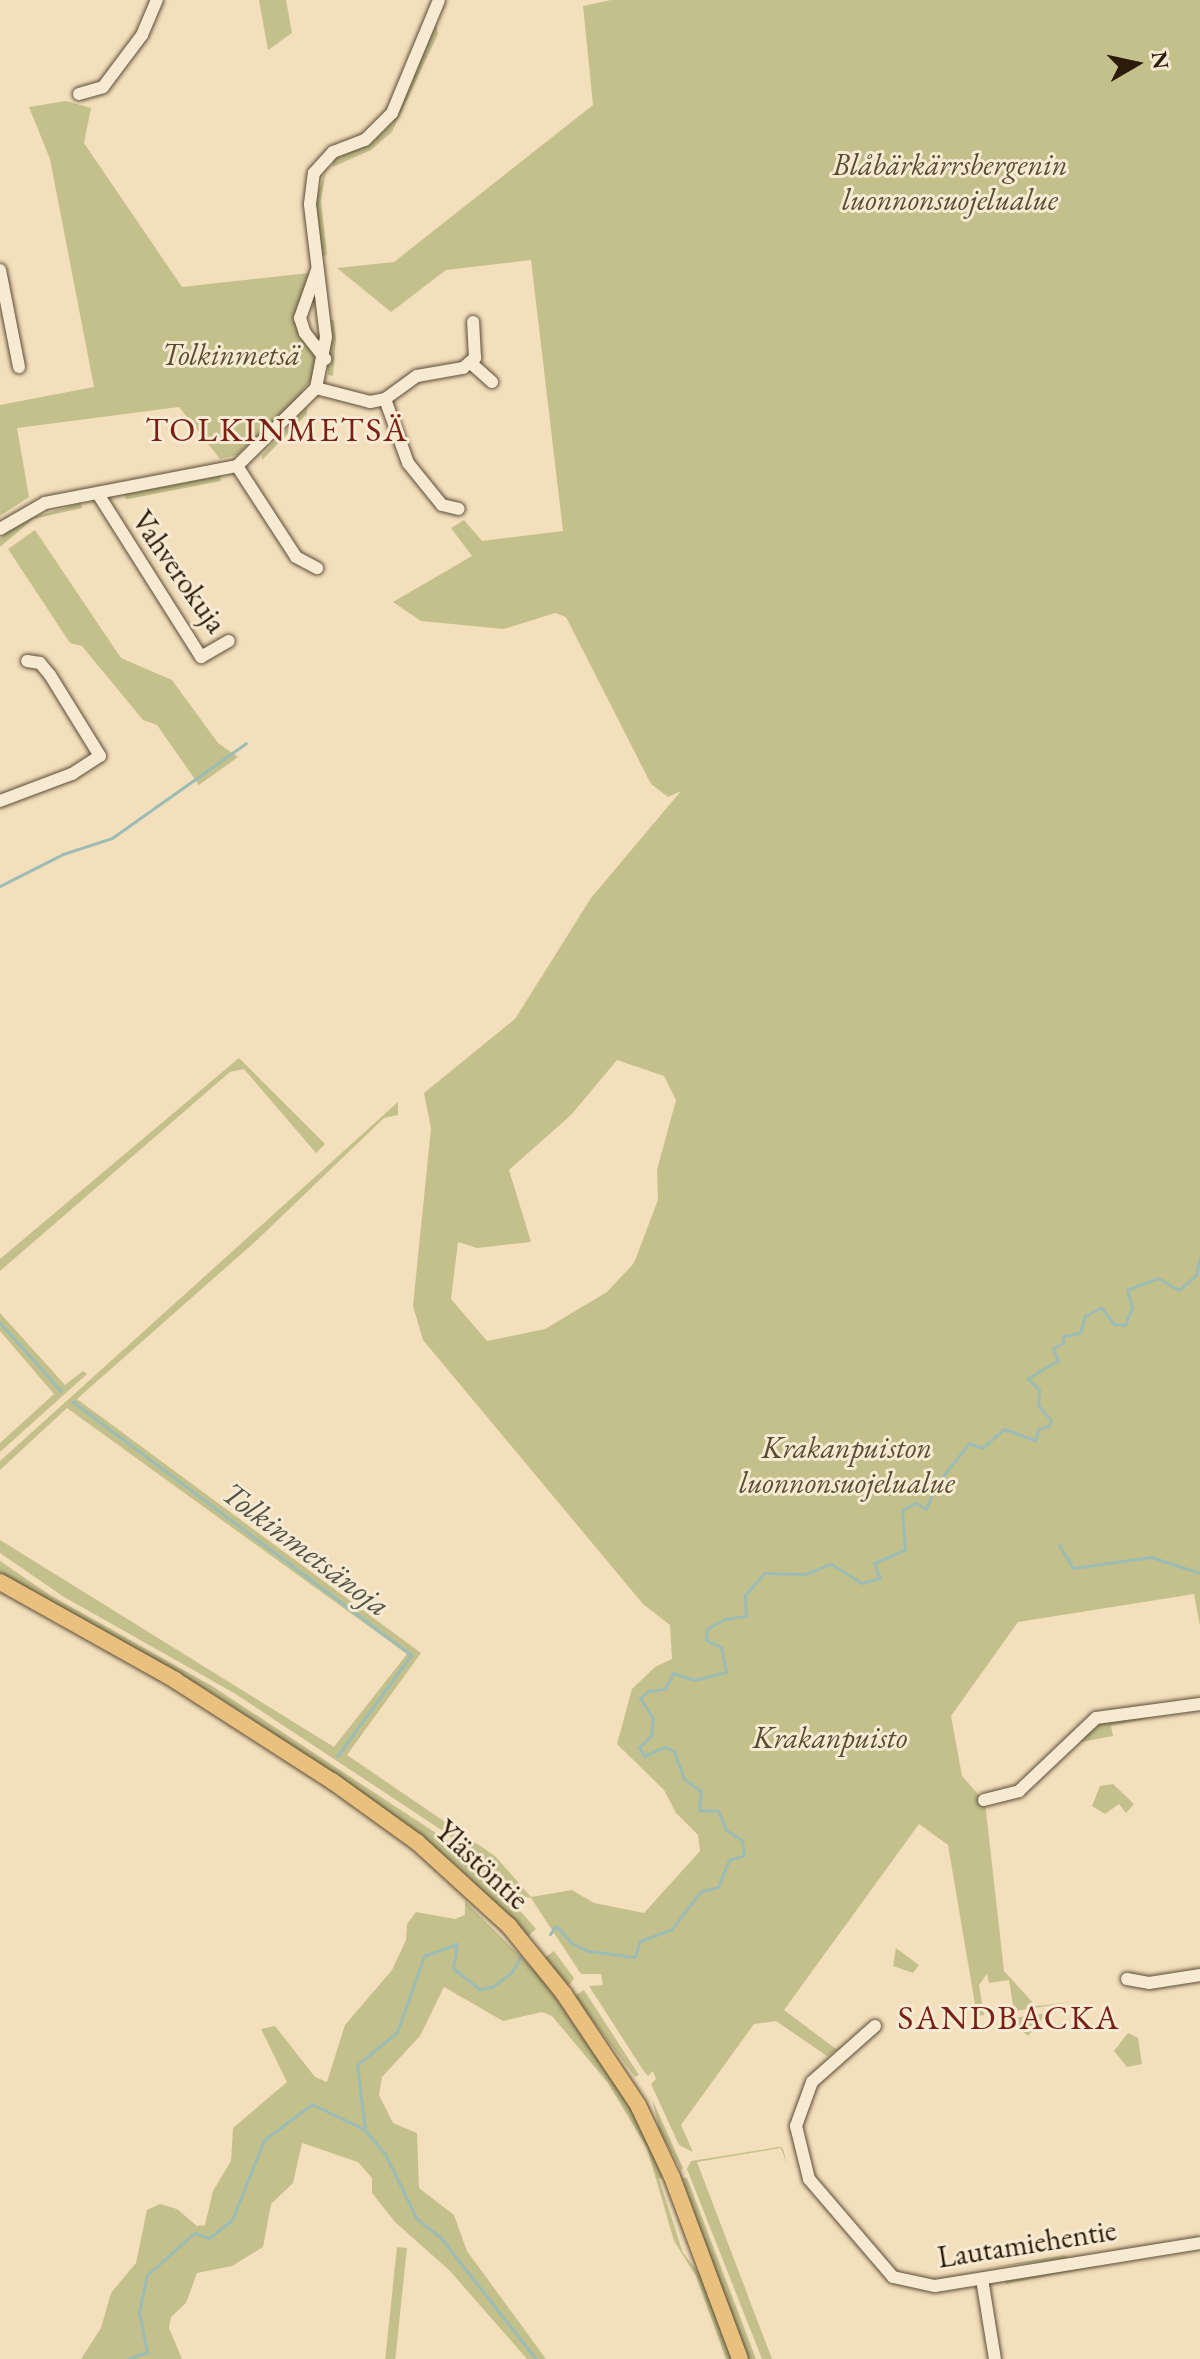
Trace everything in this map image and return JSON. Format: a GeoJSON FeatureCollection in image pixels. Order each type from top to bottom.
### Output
{"type":"FeatureCollection","features":[{"type":"Feature","properties":{"kind":"main road","name":"Ylästöntie"},"geometry":{"type":"LineString","coordinates":[[0,1582],[175,1680],[332,1781],[417,1842],[509,1926],[550,1975],[615,2067],[655,2139],[740,2359]]}},
{"type":"Feature","properties":{"kind":"street"},"geometry":{"type":"LineString","coordinates":[[79,94],[103,87],[142,35],[157,0]]}},
{"type":"Feature","properties":{"kind":"street"},"geometry":{"type":"LineString","coordinates":[[0,529],[29,509],[237,466],[316,388],[325,359],[310,204],[314,173],[333,152],[365,140],[392,113],[439,0]]}},
{"type":"Feature","properties":{"kind":"street"},"geometry":{"type":"LineString","coordinates":[[0,270],[19,367]]}},
{"type":"Feature","properties":{"kind":"street"},"geometry":{"type":"LineString","coordinates":[[317,270],[300,318],[305,333],[325,359]]}},
{"type":"Feature","properties":{"kind":"street"},"geometry":{"type":"LineString","coordinates":[[472,364],[476,348],[473,322]]}},
{"type":"Feature","properties":{"kind":"street"},"geometry":{"type":"LineString","coordinates":[[316,388],[346,400],[385,399],[417,376],[472,364]]}},
{"type":"Feature","properties":{"kind":"street"},"geometry":{"type":"LineString","coordinates":[[472,364],[492,382]]}},
{"type":"Feature","properties":{"kind":"street"},"geometry":{"type":"LineString","coordinates":[[385,399],[408,463],[442,505],[459,509]]}},
{"type":"Feature","properties":{"kind":"street"},"geometry":{"type":"LineString","coordinates":[[237,466],[296,557],[317,568]]}},
{"type":"Feature","properties":{"kind":"street","name":"Vahverokuja"},"geometry":{"type":"LineString","coordinates":[[98,494],[201,657],[229,641]]}},
{"type":"Feature","properties":{"kind":"street"},"geometry":{"type":"LineString","coordinates":[[0,801],[88,767],[100,756],[50,675],[40,663],[27,661]]}},
{"type":"Feature","properties":{"kind":"street"},"geometry":{"type":"LineString","coordinates":[[984,1800],[1019,1791],[1096,1718],[1200,1704]]}},
{"type":"Feature","properties":{"kind":"street"},"geometry":{"type":"LineString","coordinates":[[1127,1979],[1149,1983],[1200,1975]]}},
{"type":"Feature","properties":{"kind":"street","name":"Lautamiehentie"},"geometry":{"type":"LineString","coordinates":[[875,2026],[822,2070],[805,2094],[796,2126],[803,2166],[893,2277],[919,2287],[1200,2243]]}},
{"type":"Feature","properties":{"kind":"street"},"geometry":{"type":"LineString","coordinates":[[982,2279],[995,2359]]}},
{"type":"Feature","properties":{"kind":"green space"},"geometry":{"type":"Polygon","coordinates":[[[259,0],[286,0],[292,33],[268,50],[259,0]]]}},
{"type":"Feature","properties":{"kind":"green space"},"geometry":{"type":"Polygon","coordinates":[[[611,0],[1200,0],[1200,1626],[1194,1594],[1018,1622],[951,1716],[962,1776],[985,1802],[1004,1971],[1036,2006],[1073,2002],[1014,2011],[1009,1980],[989,1983],[987,1974],[979,1985],[984,2015],[977,2016],[948,1845],[919,1824],[784,2010],[836,2049],[848,2043],[827,2056],[776,2021],[754,2024],[681,2125],[693,2152],[679,2145],[651,2084],[656,2079],[653,2071],[648,2076],[643,2070],[589,1986],[603,1985],[601,1974],[581,1974],[531,1898],[516,1895],[446,1833],[234,1693],[64,1597],[0,1553],[0,1540],[334,1747],[407,1654],[67,1408],[0,1470],[0,1461],[398,1102],[398,1115],[384,1118],[257,1240],[77,1399],[421,1653],[347,1755],[495,1856],[531,1897],[572,1890],[594,1903],[644,1913],[700,1851],[698,1835],[676,1813],[664,1790],[617,1744],[632,1689],[655,1667],[672,1659],[670,1625],[643,1604],[423,1340],[413,1306],[431,1128],[424,1093],[515,1019],[591,898],[681,791],[668,797],[651,784],[566,617],[555,613],[504,629],[421,621],[393,602],[472,556],[451,528],[464,520],[482,541],[563,531],[531,260],[446,270],[391,312],[337,268],[394,262],[593,105],[583,6],[611,0]],[[617,1060],[571,1115],[509,1170],[531,1242],[477,1248],[458,1242],[451,1299],[487,1341],[545,1329],[607,1292],[634,1263],[658,1200],[657,1170],[676,1100],[664,1076],[617,1060]]]}},
{"type":"Feature","properties":{"kind":"green space"},"geometry":{"type":"Polygon","coordinates":[[[436,25],[438,34],[392,132],[371,150],[333,167],[333,160],[372,143],[393,122],[436,25]]]}},
{"type":"Feature","properties":{"kind":"green space","name":"Tolkinmetsä"},"geometry":{"type":"Polygon","coordinates":[[[66,101],[91,108],[84,143],[182,287],[309,273],[296,314],[315,352],[314,376],[291,406],[237,455],[220,459],[179,407],[17,428],[29,497],[0,516],[0,405],[94,387],[50,159],[29,107],[66,101]]]}},
{"type":"Feature","properties":{"kind":"green space"},"geometry":{"type":"Polygon","coordinates":[[[326,169],[321,201],[327,254],[322,257],[316,200],[326,169]]]}},
{"type":"Feature","properties":{"kind":"green space"},"geometry":{"type":"Polygon","coordinates":[[[328,317],[334,321],[336,339],[333,376],[328,375],[328,317]]]}},
{"type":"Feature","properties":{"kind":"green space"},"geometry":{"type":"Polygon","coordinates":[[[307,407],[307,414],[262,460],[262,455],[307,407]]]}},
{"type":"Feature","properties":{"kind":"green space"},"geometry":{"type":"Polygon","coordinates":[[[220,476],[221,481],[126,499],[125,495],[220,476]]]}},
{"type":"Feature","properties":{"kind":"green space"},"geometry":{"type":"Polygon","coordinates":[[[81,503],[82,508],[33,519],[0,547],[0,539],[17,522],[81,503]]]}},
{"type":"Feature","properties":{"kind":"green space"},"geometry":{"type":"Polygon","coordinates":[[[35,530],[121,658],[172,680],[218,743],[238,757],[199,785],[157,725],[143,720],[82,646],[70,643],[8,549],[35,530]]]}},
{"type":"Feature","properties":{"kind":"green space"},"geometry":{"type":"Polygon","coordinates":[[[239,1058],[325,1144],[316,1153],[244,1069],[230,1072],[0,1271],[0,1259],[239,1058]]]}},
{"type":"Feature","properties":{"kind":"green space"},"geometry":{"type":"Polygon","coordinates":[[[0,1313],[65,1385],[83,1371],[87,1374],[0,1452],[0,1443],[54,1394],[0,1331],[0,1313]]]}},
{"type":"Feature","properties":{"kind":"green space"},"geometry":{"type":"Polygon","coordinates":[[[0,1561],[50,1595],[212,1686],[448,1841],[484,1869],[536,1929],[527,1937],[456,1865],[339,1777],[209,1691],[0,1573],[0,1561]]]}},
{"type":"Feature","properties":{"kind":"green space"},"geometry":{"type":"Polygon","coordinates":[[[1155,1717],[1111,1726],[1113,1736],[1076,1743],[1103,1722],[1155,1717]]]}},
{"type":"Feature","properties":{"kind":"green space"},"geometry":{"type":"Polygon","coordinates":[[[1113,1784],[1134,1804],[1126,1813],[1119,1804],[1105,1814],[1092,1806],[1100,1786],[1113,1784]]]}},
{"type":"Feature","properties":{"kind":"green space"},"geometry":{"type":"Polygon","coordinates":[[[465,1901],[542,1978],[636,2115],[664,2177],[659,2179],[683,2253],[701,2275],[734,2359],[726,2359],[696,2276],[674,2241],[647,2148],[608,2083],[552,2016],[542,2012],[503,2021],[444,1987],[420,2036],[382,2077],[379,2095],[393,2123],[417,2133],[419,2188],[454,2215],[467,2251],[546,2359],[527,2359],[449,2270],[395,2222],[372,2193],[372,2178],[358,2162],[302,2143],[293,2183],[271,2204],[263,2247],[232,2266],[197,2273],[186,2303],[171,2317],[169,2328],[182,2359],[81,2359],[101,2328],[111,2293],[136,2263],[147,2210],[160,2204],[177,2209],[197,2226],[205,2225],[213,2191],[231,2161],[233,2128],[287,2082],[261,2029],[275,2026],[315,2077],[327,2082],[345,2025],[392,1970],[406,1940],[407,1924],[416,1912],[455,1919],[465,1915],[465,1901]]]}},
{"type":"Feature","properties":{"kind":"green space"},"geometry":{"type":"Polygon","coordinates":[[[896,1948],[919,1965],[913,1973],[893,1966],[896,1948]]]}},
{"type":"Feature","properties":{"kind":"green space"},"geometry":{"type":"Polygon","coordinates":[[[554,1951],[574,1978],[570,1984],[566,1985],[544,1958],[554,1951]]]}},
{"type":"Feature","properties":{"kind":"green space"},"geometry":{"type":"Polygon","coordinates":[[[584,1990],[639,2075],[635,2077],[574,1996],[584,1990]]]}},
{"type":"Feature","properties":{"kind":"green space"},"geometry":{"type":"Polygon","coordinates":[[[1047,2013],[1028,2036],[1014,2024],[1015,2018],[1047,2013]]]}},
{"type":"Feature","properties":{"kind":"green space"},"geometry":{"type":"Polygon","coordinates":[[[1128,2033],[1138,2038],[1142,2064],[1127,2067],[1114,2051],[1128,2033]]]}},
{"type":"Feature","properties":{"kind":"green space"},"geometry":{"type":"Polygon","coordinates":[[[652,2099],[683,2168],[681,2170],[659,2129],[652,2099]]]}},
{"type":"Feature","properties":{"kind":"green space"},"geometry":{"type":"Polygon","coordinates":[[[781,2147],[787,2165],[781,2148],[697,2162],[772,2359],[762,2359],[687,2169],[691,2161],[781,2147]]]}},
{"type":"Feature","properties":{"kind":"green space"},"geometry":{"type":"Polygon","coordinates":[[[682,2178],[687,2178],[756,2359],[747,2359],[682,2178]]]}},
{"type":"Feature","properties":{"kind":"green space"},"geometry":{"type":"Polygon","coordinates":[[[397,2247],[407,2248],[395,2359],[385,2359],[397,2247]]]}},
{"type":"Feature","properties":{"kind":"green space"},"geometry":{"type":"Polygon","coordinates":[[[1064,2255],[1069,2258],[992,2267],[1064,2255]]]}},
{"type":"Feature","properties":{"kind":"green space"},"geometry":{"type":"Polygon","coordinates":[[[1146,2257],[1006,2284],[1004,2279],[1146,2257]]]}},
{"type":"Feature","properties":{"kind":"waterway","name":"Tolkinmetsänoja"},"geometry":{"type":"LineString","coordinates":[[0,886],[63,854],[112,838],[246,743]]}},
{"type":"Feature","properties":{"kind":"waterway"},"geometry":{"type":"LineString","coordinates":[[550,1934],[556,1926],[573,1944],[589,1951],[635,1957],[640,1941],[671,1930],[701,1891],[718,1887],[729,1860],[744,1855],[742,1840],[726,1830],[718,1811],[699,1810],[701,1791],[684,1779],[674,1751],[665,1747],[644,1756],[639,1747],[651,1736],[653,1718],[640,1698],[648,1691],[665,1689],[673,1673],[694,1680],[726,1672],[721,1647],[706,1640],[707,1629],[724,1619],[746,1616],[745,1595],[764,1573],[805,1574],[831,1564],[862,1583],[880,1578],[874,1563],[905,1550],[902,1510],[916,1503],[926,1509],[936,1485],[969,1443],[982,1448],[1004,1429],[1035,1440],[1038,1429],[1049,1426],[1051,1420],[1038,1405],[1039,1390],[1028,1378],[1058,1361],[1053,1348],[1063,1343],[1063,1336],[1080,1333],[1085,1316],[1101,1307],[1114,1324],[1125,1325],[1132,1307],[1127,1290],[1158,1278],[1179,1290],[1196,1275],[1200,1257]]}},
{"type":"Feature","properties":{"kind":"waterway","name":"Tolkinmetsänoja"},"geometry":{"type":"LineString","coordinates":[[0,1323],[61,1391]]}},
{"type":"Feature","properties":{"kind":"waterway","name":"Tolkinmetsänoja"},"geometry":{"type":"LineString","coordinates":[[73,1402],[411,1655],[337,1756]]}},
{"type":"Feature","properties":{"kind":"waterway"},"geometry":{"type":"LineString","coordinates":[[1059,1545],[1073,1568],[1151,1557],[1200,1573]]}},
{"type":"Feature","properties":{"kind":"waterway"},"geometry":{"type":"LineString","coordinates":[[128,2359],[147,2352],[139,2312],[147,2275],[194,2233],[209,2238],[232,2220],[264,2140],[312,2104],[365,2130],[357,2065],[397,2032],[424,1956],[457,1944],[453,1968],[479,1989],[492,1987],[512,1972],[520,1957]]}},
{"type":"Feature","properties":{"kind":"waterway"},"geometry":{"type":"LineString","coordinates":[[365,2130],[385,2154],[417,2219],[441,2238],[536,2359]]}},
{"type":"Feature","properties":{"kind":"district","name":"TOLKINMETSÄ"},"geometry":{"type":"Point","coordinates":[277,430]}},
{"type":"Feature","properties":{"kind":"district","name":"SANDBACKA"},"geometry":{"type":"Point","coordinates":[1009,2018]}},
{"type":"Feature","properties":{"kind":"park label","name":"Blåbärkärrsbergenin luonnonsuojelualue"},"geometry":{"type":"Point","coordinates":[950,182]}},
{"type":"Feature","properties":{"kind":"park label","name":"Krakanpuiston luonnonsuojelualue"},"geometry":{"type":"Point","coordinates":[847,1465]}},
{"type":"Feature","properties":{"kind":"park label","name":"Krakanpuisto"},"geometry":{"type":"Point","coordinates":[830,1738]}}]}
